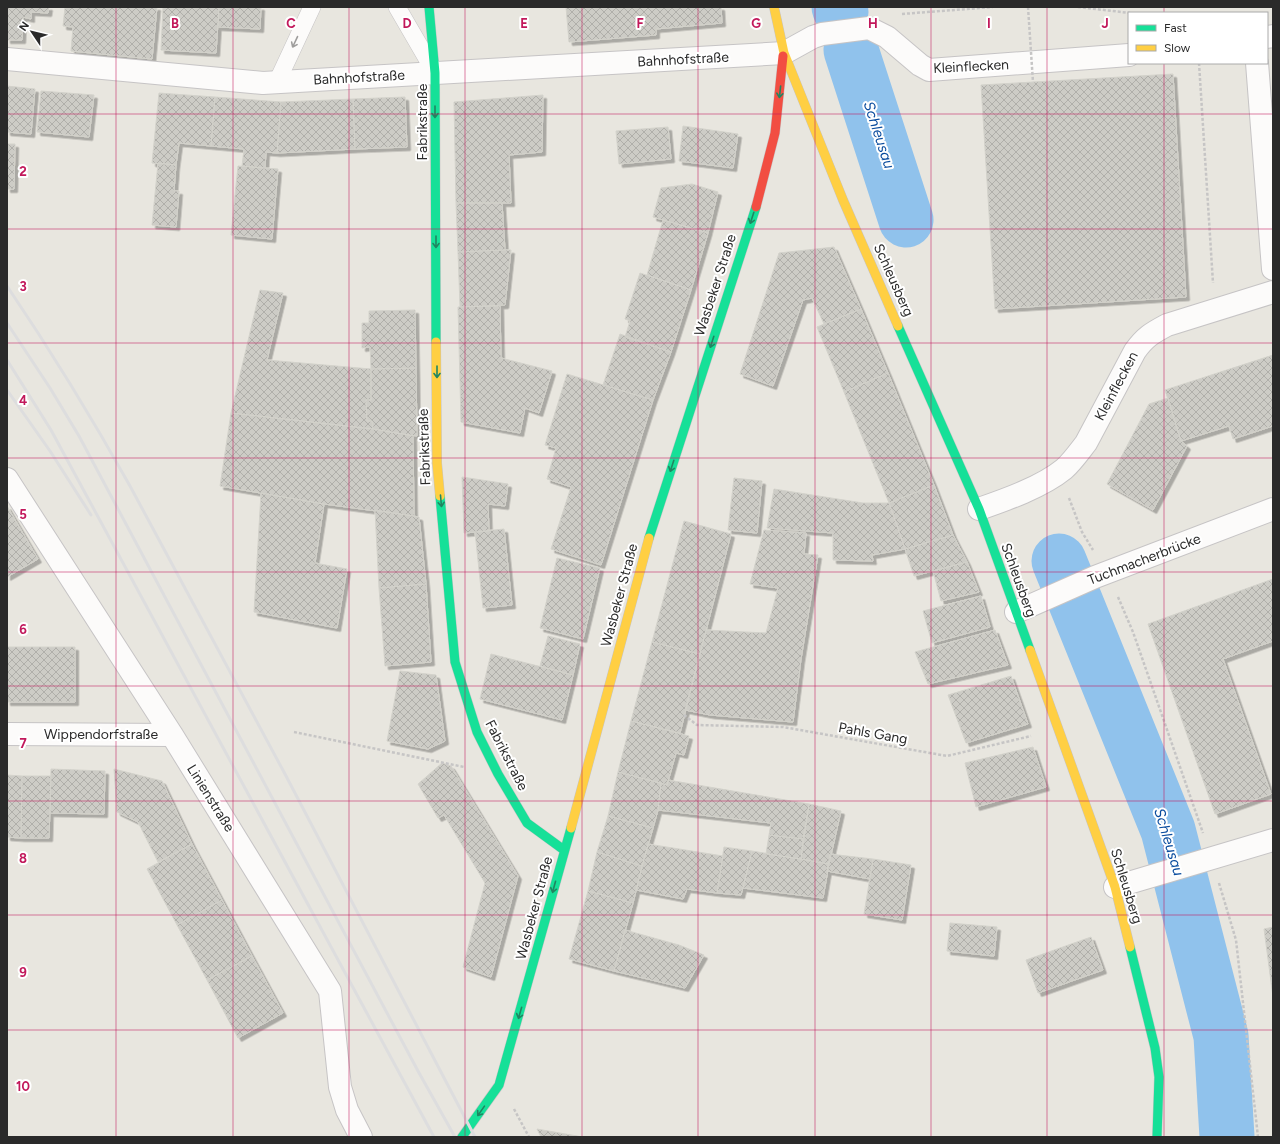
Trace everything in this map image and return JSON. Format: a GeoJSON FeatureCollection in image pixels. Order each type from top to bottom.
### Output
{"type":"FeatureCollection","features":[{"type":"Feature","properties":{"kind":"street","name":"Fabrikstraße"},"geometry":{"type":"LineString","coordinates":[[429,7],[435,73],[438,471],[455,662],[477,732],[498,774],[527,823],[564,850]]}},
{"type":"Feature","properties":{"kind":"street"},"geometry":{"type":"LineString","coordinates":[[774,7],[784,53]]}},
{"type":"Feature","properties":{"kind":"street","name":"Kleinflecken"},"geometry":{"type":"LineString","coordinates":[[784,53],[813,37],[822,34],[869,28],[886,37],[920,65],[929,70],[1128,55]]}},
{"type":"Feature","properties":{"kind":"street","name":"Bahnhofstraße"},"geometry":{"type":"LineString","coordinates":[[7,59],[263,83],[784,53]]}},
{"type":"Feature","properties":{"kind":"street","name":"Schleusberg"},"geometry":{"type":"LineString","coordinates":[[784,53],[843,200],[979,509],[1115,887],[1155,1048],[1159,1077],[1157,1137]]}},
{"type":"Feature","properties":{"kind":"street","name":"Wasbeker Straße"},"geometry":{"type":"LineString","coordinates":[[462,1137],[499,1085],[530,977],[651,532],[765,171],[775,133],[784,53]]}},
{"type":"Feature","properties":{"kind":"street"},"geometry":{"type":"LineString","coordinates":[[1257,64],[1273,268]]}},
{"type":"Feature","properties":{"kind":"street","name":"Kleinflecken"},"geometry":{"type":"LineString","coordinates":[[979,509],[1017,495],[1043,482],[1067,466],[1079,454],[1134,351],[1144,339],[1152,333],[1167,325],[1273,292]]}},
{"type":"Feature","properties":{"kind":"street","name":"Linienstraße"},"geometry":{"type":"LineString","coordinates":[[7,479],[172,735],[330,991],[340,1087],[347,1110],[361,1137]]}},
{"type":"Feature","properties":{"kind":"street","name":"Tuchmacherbrücke"},"geometry":{"type":"LineString","coordinates":[[1016,612],[1101,574],[1273,509]]}},
{"type":"Feature","properties":{"kind":"street","name":"Wippendorfstraße"},"geometry":{"type":"LineString","coordinates":[[7,734],[172,735]]}},
{"type":"Feature","properties":{"kind":"street"},"geometry":{"type":"LineString","coordinates":[[1115,887],[1273,840]]}},
{"type":"Feature","properties":{"kind":"lane"},"geometry":{"type":"LineString","coordinates":[[277,82],[312,7]]}},
{"type":"Feature","properties":{"kind":"lane"},"geometry":{"type":"LineString","coordinates":[[397,7],[435,73]]}},
{"type":"Feature","properties":{"kind":"path"},"geometry":{"type":"LineString","coordinates":[[899,14],[994,7]]}},
{"type":"Feature","properties":{"kind":"path"},"geometry":{"type":"LineString","coordinates":[[1028,7],[1033,82]]}},
{"type":"Feature","properties":{"kind":"path"},"geometry":{"type":"LineString","coordinates":[[1078,7],[1128,13]]}},
{"type":"Feature","properties":{"kind":"path"},"geometry":{"type":"LineString","coordinates":[[1199,64],[1215,310]]}},
{"type":"Feature","properties":{"kind":"path"},"geometry":{"type":"LineString","coordinates":[[1067,466],[1067,493],[1082,532],[1101,574],[1133,632],[1236,940],[1258,1137]]}},
{"type":"Feature","properties":{"kind":"path","name":"Pahls Gang"},"geometry":{"type":"LineString","coordinates":[[684,715],[697,725],[784,728],[947,756],[1058,729]]}},
{"type":"Feature","properties":{"kind":"path"},"geometry":{"type":"LineString","coordinates":[[294,732],[498,774]]}},
{"type":"Feature","properties":{"kind":"building"},"geometry":{"type":"Polygon","coordinates":[[[7,7],[49,7],[48,13],[31,12],[31,19],[23,17],[22,40],[7,40],[7,7]]]}},
{"type":"Feature","properties":{"kind":"building"},"geometry":{"type":"Polygon","coordinates":[[[65,7],[157,7],[152,59],[71,51],[73,27],[63,26],[65,7]]]}},
{"type":"Feature","properties":{"kind":"building"},"geometry":{"type":"Polygon","coordinates":[[[163,7],[219,7],[216,53],[161,50],[163,7]]]}},
{"type":"Feature","properties":{"kind":"building"},"geometry":{"type":"Polygon","coordinates":[[[219,7],[261,7],[260,29],[218,27],[219,7]]]}},
{"type":"Feature","properties":{"kind":"building"},"geometry":{"type":"Polygon","coordinates":[[[566,7],[721,7],[722,23],[656,29],[656,35],[569,42],[566,7]]]}},
{"type":"Feature","properties":{"kind":"building"},"geometry":{"type":"Polygon","coordinates":[[[1173,74],[1186,297],[995,309],[981,85],[1173,74]]]}},
{"type":"Feature","properties":{"kind":"building"},"geometry":{"type":"Polygon","coordinates":[[[7,86],[35,89],[31,134],[7,132],[7,86]]]}},
{"type":"Feature","properties":{"kind":"building"},"geometry":{"type":"Polygon","coordinates":[[[41,91],[94,95],[89,137],[37,132],[41,91]]]}},
{"type":"Feature","properties":{"kind":"building"},"geometry":{"type":"Polygon","coordinates":[[[159,93],[215,97],[211,146],[179,143],[176,165],[152,163],[159,93]]]}},
{"type":"Feature","properties":{"kind":"building"},"geometry":{"type":"Polygon","coordinates":[[[543,95],[542,152],[509,155],[511,203],[456,203],[454,102],[543,95]]]}},
{"type":"Feature","properties":{"kind":"building"},"geometry":{"type":"Polygon","coordinates":[[[215,97],[281,102],[277,153],[266,152],[265,168],[242,166],[244,149],[211,146],[215,97]]]}},
{"type":"Feature","properties":{"kind":"building"},"geometry":{"type":"Polygon","coordinates":[[[405,97],[407,147],[355,149],[353,99],[405,97]]]}},
{"type":"Feature","properties":{"kind":"building"},"geometry":{"type":"Polygon","coordinates":[[[353,99],[355,149],[277,153],[281,102],[353,99]]]}},
{"type":"Feature","properties":{"kind":"building"},"geometry":{"type":"Polygon","coordinates":[[[683,126],[738,134],[733,168],[679,161],[683,126]]]}},
{"type":"Feature","properties":{"kind":"building"},"geometry":{"type":"Polygon","coordinates":[[[668,127],[671,159],[619,164],[616,131],[668,127]]]}},
{"type":"Feature","properties":{"kind":"building"},"geometry":{"type":"Polygon","coordinates":[[[7,144],[15,144],[14,189],[7,189],[7,144]]]}},
{"type":"Feature","properties":{"kind":"building"},"geometry":{"type":"Polygon","coordinates":[[[158,163],[176,165],[174,191],[179,191],[176,227],[152,225],[158,163]]]}},
{"type":"Feature","properties":{"kind":"building"},"geometry":{"type":"Polygon","coordinates":[[[238,166],[278,169],[272,239],[231,235],[238,166]]]}},
{"type":"Feature","properties":{"kind":"building"},"geometry":{"type":"Polygon","coordinates":[[[692,184],[718,192],[708,233],[653,217],[661,188],[692,184]]]}},
{"type":"Feature","properties":{"kind":"building"},"geometry":{"type":"Polygon","coordinates":[[[456,203],[502,203],[505,250],[458,252],[456,203]]]}},
{"type":"Feature","properties":{"kind":"building"},"geometry":{"type":"Polygon","coordinates":[[[663,220],[708,233],[691,290],[647,275],[663,220]]]}},
{"type":"Feature","properties":{"kind":"building"},"geometry":{"type":"Polygon","coordinates":[[[834,247],[861,309],[824,324],[812,298],[803,300],[773,386],[740,374],[779,253],[834,247]]]}},
{"type":"Feature","properties":{"kind":"building"},"geometry":{"type":"Polygon","coordinates":[[[511,250],[505,305],[460,307],[458,252],[511,250]]]}},
{"type":"Feature","properties":{"kind":"building"},"geometry":{"type":"Polygon","coordinates":[[[640,273],[691,290],[671,352],[625,337],[630,321],[625,319],[640,273]]]}},
{"type":"Feature","properties":{"kind":"building"},"geometry":{"type":"Polygon","coordinates":[[[260,290],[283,293],[267,360],[371,369],[371,400],[366,400],[367,421],[372,421],[373,429],[231,413],[260,290]]]}},
{"type":"Feature","properties":{"kind":"building"},"geometry":{"type":"Polygon","coordinates":[[[500,306],[501,358],[552,371],[539,413],[525,408],[520,433],[461,422],[458,307],[500,306]]]}},
{"type":"Feature","properties":{"kind":"building"},"geometry":{"type":"Polygon","coordinates":[[[861,309],[888,373],[844,392],[817,327],[861,309]]]}},
{"type":"Feature","properties":{"kind":"building"},"geometry":{"type":"Polygon","coordinates":[[[415,310],[416,368],[371,369],[370,347],[362,348],[362,323],[369,323],[369,311],[415,310]]]}},
{"type":"Feature","properties":{"kind":"building"},"geometry":{"type":"Polygon","coordinates":[[[620,334],[671,352],[653,400],[603,385],[620,334]]]}},
{"type":"Feature","properties":{"kind":"building"},"geometry":{"type":"Polygon","coordinates":[[[1273,355],[1273,426],[1233,439],[1229,426],[1181,441],[1165,390],[1273,355]]]}},
{"type":"Feature","properties":{"kind":"building"},"geometry":{"type":"Polygon","coordinates":[[[416,368],[417,436],[373,429],[372,421],[367,421],[366,400],[371,400],[371,369],[416,368]]]}},
{"type":"Feature","properties":{"kind":"building"},"geometry":{"type":"Polygon","coordinates":[[[888,373],[934,485],[889,503],[844,392],[888,373]]]}},
{"type":"Feature","properties":{"kind":"building"},"geometry":{"type":"Polygon","coordinates":[[[567,374],[653,400],[601,565],[551,549],[571,487],[547,479],[556,448],[545,445],[567,374]]]}},
{"type":"Feature","properties":{"kind":"building"},"geometry":{"type":"Polygon","coordinates":[[[1168,398],[1181,441],[1187,446],[1153,510],[1107,484],[1149,404],[1168,398]]]}},
{"type":"Feature","properties":{"kind":"building"},"geometry":{"type":"Polygon","coordinates":[[[231,413],[373,429],[413,436],[414,516],[324,504],[220,486],[231,413]]]}},
{"type":"Feature","properties":{"kind":"building"},"geometry":{"type":"Polygon","coordinates":[[[462,477],[508,484],[505,506],[488,504],[489,531],[464,533],[462,477]]]}},
{"type":"Feature","properties":{"kind":"building"},"geometry":{"type":"Polygon","coordinates":[[[734,478],[762,481],[757,533],[728,530],[734,478]]]}},
{"type":"Feature","properties":{"kind":"building"},"geometry":{"type":"Polygon","coordinates":[[[934,485],[953,535],[905,549],[889,503],[934,485]]]}},
{"type":"Feature","properties":{"kind":"building"},"geometry":{"type":"Polygon","coordinates":[[[774,489],[863,503],[889,503],[905,549],[872,555],[873,561],[833,560],[833,533],[767,528],[774,489]]]}},
{"type":"Feature","properties":{"kind":"building"},"geometry":{"type":"Polygon","coordinates":[[[261,493],[324,504],[315,563],[347,569],[337,628],[254,612],[261,493]]]}},
{"type":"Feature","properties":{"kind":"building"},"geometry":{"type":"Polygon","coordinates":[[[7,506],[38,559],[7,577],[7,506]]]}},
{"type":"Feature","properties":{"kind":"building"},"geometry":{"type":"Polygon","coordinates":[[[375,510],[419,517],[426,584],[379,588],[375,510]]]}},
{"type":"Feature","properties":{"kind":"building"},"geometry":{"type":"Polygon","coordinates":[[[684,521],[731,534],[700,654],[652,642],[684,521]]]}},
{"type":"Feature","properties":{"kind":"building"},"geometry":{"type":"Polygon","coordinates":[[[504,529],[512,605],[483,608],[475,532],[504,529]]]}},
{"type":"Feature","properties":{"kind":"building"},"geometry":{"type":"Polygon","coordinates":[[[764,530],[806,533],[804,554],[818,555],[801,659],[793,722],[710,715],[685,710],[706,630],[766,633],[778,588],[750,584],[764,530]]]}},
{"type":"Feature","properties":{"kind":"building"},"geometry":{"type":"Polygon","coordinates":[[[953,535],[967,562],[914,576],[905,549],[953,535]]]}},
{"type":"Feature","properties":{"kind":"building"},"geometry":{"type":"Polygon","coordinates":[[[557,558],[600,568],[583,639],[540,628],[557,558]]]}},
{"type":"Feature","properties":{"kind":"building"},"geometry":{"type":"Polygon","coordinates":[[[967,562],[979,592],[941,601],[933,571],[967,562]]]}},
{"type":"Feature","properties":{"kind":"building"},"geometry":{"type":"Polygon","coordinates":[[[1273,579],[1273,641],[1223,659],[1271,794],[1215,814],[1148,624],[1273,579]]]}},
{"type":"Feature","properties":{"kind":"building"},"geometry":{"type":"Polygon","coordinates":[[[426,584],[431,662],[385,666],[379,588],[426,584]]]}},
{"type":"Feature","properties":{"kind":"building"},"geometry":{"type":"Polygon","coordinates":[[[981,596],[990,627],[932,643],[923,611],[981,596]]]}},
{"type":"Feature","properties":{"kind":"building"},"geometry":{"type":"Polygon","coordinates":[[[995,630],[1008,665],[928,684],[915,652],[995,630]]]}},
{"type":"Feature","properties":{"kind":"building"},"geometry":{"type":"Polygon","coordinates":[[[548,636],[580,644],[573,675],[540,666],[548,636]]]}},
{"type":"Feature","properties":{"kind":"building"},"geometry":{"type":"Polygon","coordinates":[[[652,642],[700,654],[680,733],[631,721],[652,642]]]}},
{"type":"Feature","properties":{"kind":"building"},"geometry":{"type":"Polygon","coordinates":[[[7,647],[75,647],[75,702],[7,702],[7,647]]]}},
{"type":"Feature","properties":{"kind":"building"},"geometry":{"type":"Polygon","coordinates":[[[491,654],[573,675],[562,720],[480,699],[491,654]]]}},
{"type":"Feature","properties":{"kind":"building"},"geometry":{"type":"Polygon","coordinates":[[[400,671],[436,675],[445,741],[428,749],[387,741],[400,671]]]}},
{"type":"Feature","properties":{"kind":"building"},"geometry":{"type":"Polygon","coordinates":[[[1011,676],[1028,724],[966,743],[948,695],[1011,676]]]}},
{"type":"Feature","properties":{"kind":"building"},"geometry":{"type":"Polygon","coordinates":[[[631,721],[689,736],[684,755],[676,753],[667,785],[618,772],[631,721]]]}},
{"type":"Feature","properties":{"kind":"building"},"geometry":{"type":"Polygon","coordinates":[[[1033,747],[1046,787],[976,807],[965,763],[1033,747]]]}},
{"type":"Feature","properties":{"kind":"building"},"geometry":{"type":"Polygon","coordinates":[[[442,763],[451,766],[518,876],[491,977],[463,967],[485,883],[444,815],[438,818],[418,784],[442,763]]]}},
{"type":"Feature","properties":{"kind":"building"},"geometry":{"type":"Polygon","coordinates":[[[51,769],[105,771],[104,814],[50,813],[51,769]]]}},
{"type":"Feature","properties":{"kind":"building"},"geometry":{"type":"Polygon","coordinates":[[[114,769],[162,781],[192,844],[158,862],[138,822],[117,812],[114,769]]]}},
{"type":"Feature","properties":{"kind":"building"},"geometry":{"type":"Polygon","coordinates":[[[618,772],[661,783],[658,810],[653,828],[608,816],[618,772]]]}},
{"type":"Feature","properties":{"kind":"building"},"geometry":{"type":"Polygon","coordinates":[[[7,775],[22,776],[21,838],[7,837],[7,775]]]}},
{"type":"Feature","properties":{"kind":"building"},"geometry":{"type":"Polygon","coordinates":[[[22,776],[51,776],[49,838],[21,838],[22,776]]]}},
{"type":"Feature","properties":{"kind":"building"},"geometry":{"type":"Polygon","coordinates":[[[668,780],[809,804],[803,839],[769,835],[771,823],[658,810],[661,783],[667,785],[668,780]]]}},
{"type":"Feature","properties":{"kind":"building"},"geometry":{"type":"Polygon","coordinates":[[[809,804],[841,811],[829,864],[801,859],[809,804]]]}},
{"type":"Feature","properties":{"kind":"building"},"geometry":{"type":"Polygon","coordinates":[[[608,816],[653,828],[642,866],[597,852],[608,816]]]}},
{"type":"Feature","properties":{"kind":"building"},"geometry":{"type":"Polygon","coordinates":[[[769,835],[803,839],[801,859],[766,854],[769,835]]]}},
{"type":"Feature","properties":{"kind":"building"},"geometry":{"type":"Polygon","coordinates":[[[192,844],[222,900],[177,925],[147,869],[192,844]]]}},
{"type":"Feature","properties":{"kind":"building"},"geometry":{"type":"Polygon","coordinates":[[[648,844],[723,856],[717,893],[687,889],[683,899],[636,890],[648,844]]]}},
{"type":"Feature","properties":{"kind":"building"},"geometry":{"type":"Polygon","coordinates":[[[724,847],[752,851],[741,895],[717,893],[724,847]]]}},
{"type":"Feature","properties":{"kind":"building"},"geometry":{"type":"Polygon","coordinates":[[[752,851],[829,864],[823,898],[743,888],[752,851]]]}},
{"type":"Feature","properties":{"kind":"building"},"geometry":{"type":"Polygon","coordinates":[[[597,852],[642,866],[633,903],[588,891],[597,852]]]}},
{"type":"Feature","properties":{"kind":"building"},"geometry":{"type":"Polygon","coordinates":[[[830,854],[873,859],[870,879],[827,871],[830,854]]]}},
{"type":"Feature","properties":{"kind":"building"},"geometry":{"type":"Polygon","coordinates":[[[873,859],[911,865],[902,920],[864,914],[873,859]]]}},
{"type":"Feature","properties":{"kind":"building"},"geometry":{"type":"Polygon","coordinates":[[[588,891],[633,903],[614,971],[569,959],[588,891]]]}},
{"type":"Feature","properties":{"kind":"building"},"geometry":{"type":"Polygon","coordinates":[[[222,900],[252,956],[207,980],[177,925],[222,900]]]}},
{"type":"Feature","properties":{"kind":"building"},"geometry":{"type":"Polygon","coordinates":[[[950,923],[997,927],[994,956],[947,951],[950,923]]]}},
{"type":"Feature","properties":{"kind":"building"},"geometry":{"type":"Polygon","coordinates":[[[1273,927],[1273,997],[1264,929],[1273,927]]]}},
{"type":"Feature","properties":{"kind":"building"},"geometry":{"type":"Polygon","coordinates":[[[625,930],[679,945],[704,955],[685,988],[614,971],[625,930]]]}},
{"type":"Feature","properties":{"kind":"building"},"geometry":{"type":"Polygon","coordinates":[[[1091,937],[1103,970],[1038,993],[1026,960],[1091,937]]]}},
{"type":"Feature","properties":{"kind":"building"},"geometry":{"type":"Polygon","coordinates":[[[252,956],[283,1013],[238,1038],[207,980],[252,956]]]}},
{"type":"Feature","properties":{"kind":"building"},"geometry":{"type":"Polygon","coordinates":[[[537,1129],[583,1137],[541,1137],[537,1129]]]}},
{"type":"Feature","properties":{"kind":"waterway","name":"Schleusau"},"geometry":{"type":"LineString","coordinates":[[839,7],[841,12]]}},
{"type":"Feature","properties":{"kind":"waterway","name":"Schleusau"},"geometry":{"type":"LineString","coordinates":[[851,50],[906,220]]}},
{"type":"Feature","properties":{"kind":"waterway","name":"Schleusau"},"geometry":{"type":"LineString","coordinates":[[1059,561],[1168,830],[1221,1036],[1227,1137]]}},
{"type":"Feature","properties":{"kind":"railway"},"geometry":{"type":"LineString","coordinates":[[7,286],[71,385],[130,486],[285,774],[475,1137]]}},
{"type":"Feature","properties":{"kind":"railway"},"geometry":{"type":"LineString","coordinates":[[7,323],[50,388],[79,436],[418,1071],[455,1137]]}},
{"type":"Feature","properties":{"kind":"railway"},"geometry":{"type":"LineString","coordinates":[[7,360],[51,430],[434,1137]]}},
{"type":"Feature","properties":{"kind":"railway"},"geometry":{"type":"LineString","coordinates":[[7,390],[50,451],[91,515]]}},
{"type":"Feature","properties":{"kind":"traffic: fast"},"geometry":{"type":"LineString","coordinates":[[429,7],[435,73],[436,342]]}},
{"type":"Feature","properties":{"kind":"traffic: fast"},"geometry":{"type":"LineString","coordinates":[[649,538],[756,207]]}},
{"type":"Feature","properties":{"kind":"traffic: fast"},"geometry":{"type":"LineString","coordinates":[[898,326],[979,509],[1030,650]]}},
{"type":"Feature","properties":{"kind":"traffic: fast"},"geometry":{"type":"LineString","coordinates":[[440,496],[455,662],[477,732],[498,774],[527,823],[564,850]]}},
{"type":"Feature","properties":{"kind":"traffic: fast"},"geometry":{"type":"LineString","coordinates":[[462,1137],[499,1085],[571,828]]}},
{"type":"Feature","properties":{"kind":"traffic: fast"},"geometry":{"type":"LineString","coordinates":[[1130,947],[1155,1048],[1159,1077],[1157,1137]]}},
{"type":"Feature","properties":{"kind":"traffic: slow"},"geometry":{"type":"LineString","coordinates":[[774,7],[784,53],[843,200],[898,326]]}},
{"type":"Feature","properties":{"kind":"traffic: slow"},"geometry":{"type":"LineString","coordinates":[[436,342],[437,463],[440,496]]}},
{"type":"Feature","properties":{"kind":"traffic: slow"},"geometry":{"type":"LineString","coordinates":[[571,828],[649,538]]}},
{"type":"Feature","properties":{"kind":"traffic: slow"},"geometry":{"type":"LineString","coordinates":[[1030,650],[1115,887],[1130,947]]}},
{"type":"Feature","properties":{"kind":"traffic: jam"},"geometry":{"type":"LineString","coordinates":[[756,207],[775,133],[783,56]]}}]}
